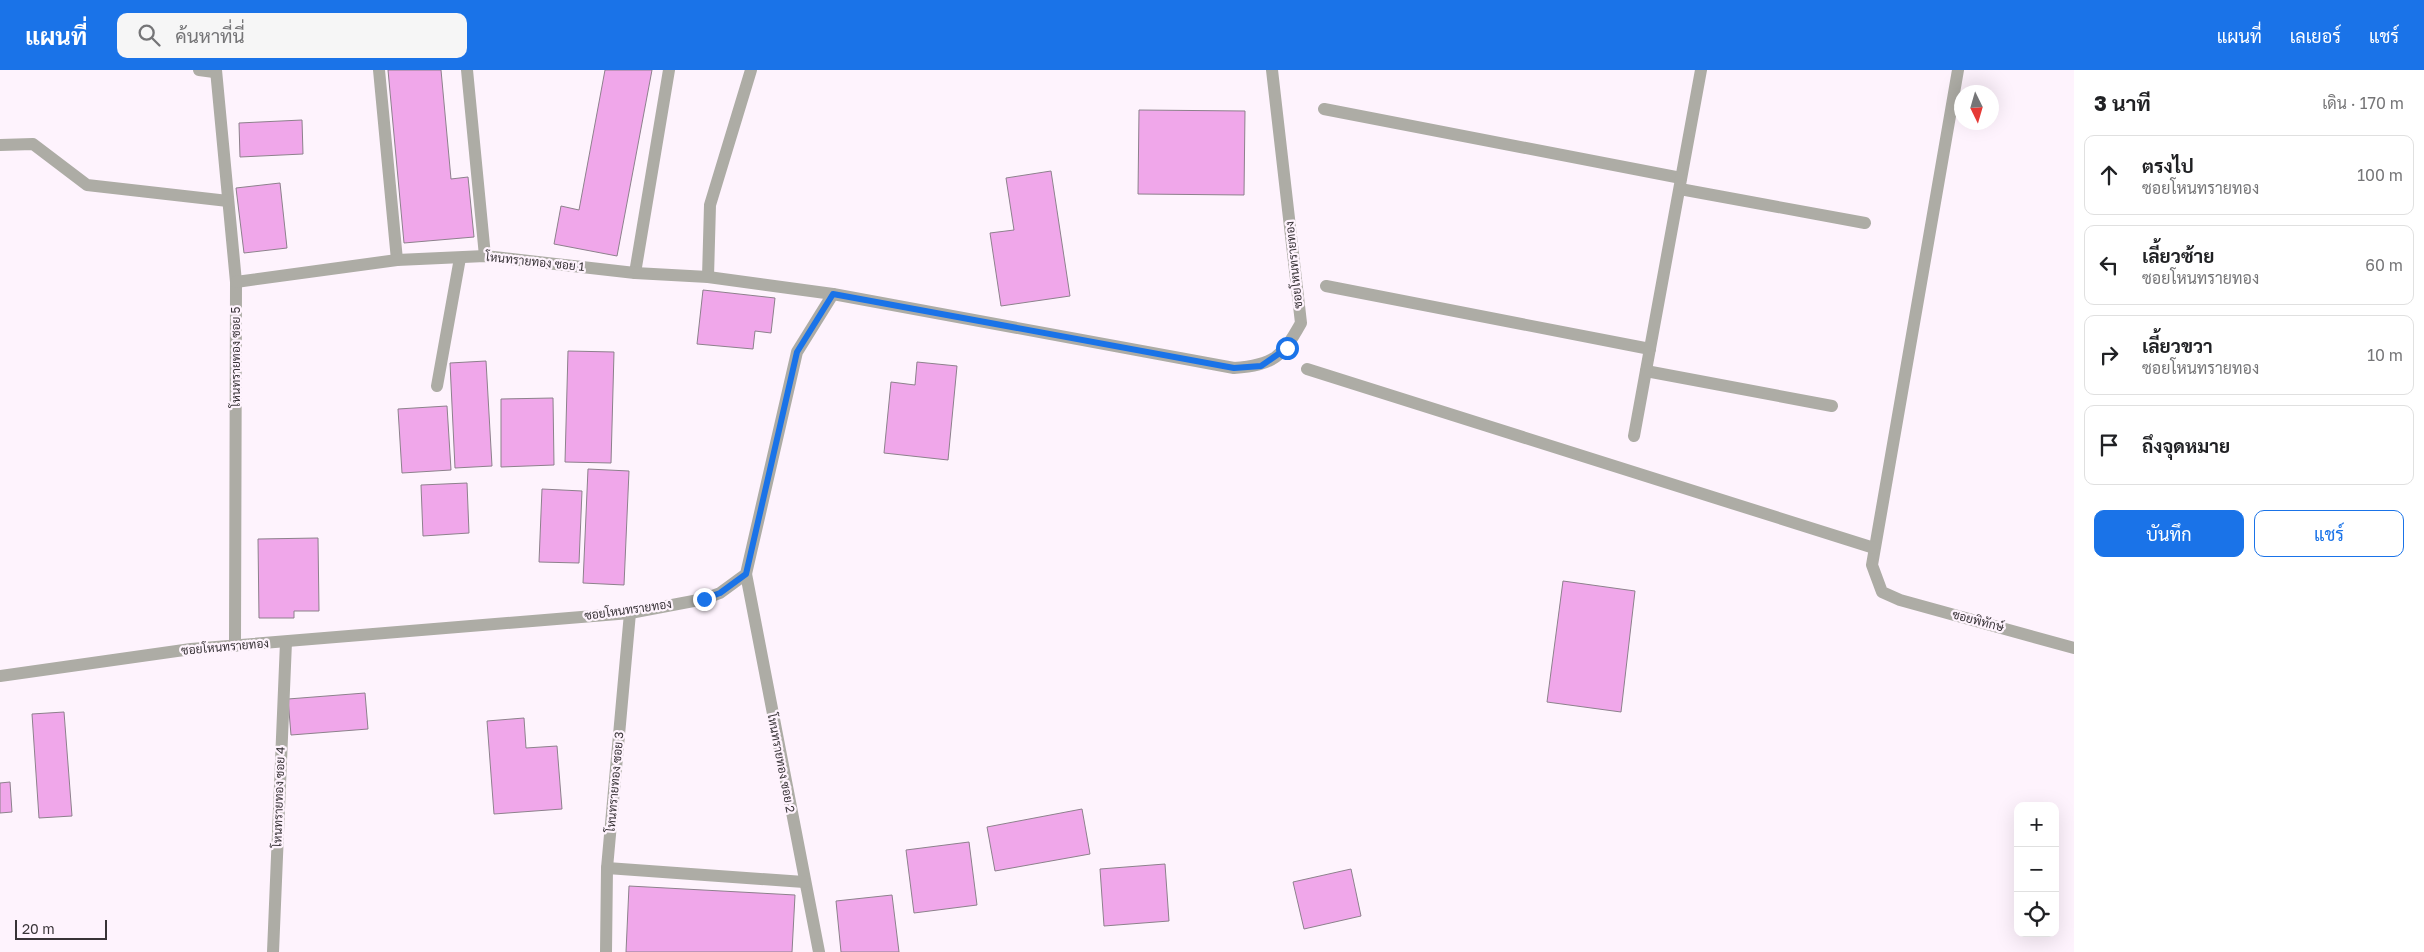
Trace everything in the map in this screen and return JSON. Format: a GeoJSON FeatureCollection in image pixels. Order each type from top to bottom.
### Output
{"type":"FeatureCollection","features":[{"type":"Feature","properties":{"kind":"street"},"geometry":{"type":"LineString","coordinates":[[199,70],[215,71]]}},
{"type":"Feature","properties":{"kind":"street"},"geometry":{"type":"LineString","coordinates":[[379,70],[397,260]]}},
{"type":"Feature","properties":{"kind":"street"},"geometry":{"type":"LineString","coordinates":[[467,70],[485,256]]}},
{"type":"Feature","properties":{"kind":"street"},"geometry":{"type":"LineString","coordinates":[[635,272],[669,70]]}},
{"type":"Feature","properties":{"kind":"street"},"geometry":{"type":"LineString","coordinates":[[708,277],[710,205],[752,70]]}},
{"type":"Feature","properties":{"kind":"street","name":"ซอยโหนทรายทอง"},"geometry":{"type":"LineString","coordinates":[[833,294],[1234,368],[1261,366],[1287,348],[1301,323],[1272,70]]}},
{"type":"Feature","properties":{"kind":"street"},"geometry":{"type":"LineString","coordinates":[[1634,436],[1701,70]]}},
{"type":"Feature","properties":{"kind":"street"},"geometry":{"type":"LineString","coordinates":[[1307,370],[1874,548],[1958,70]]}},
{"type":"Feature","properties":{"kind":"street","name":"โหนทรายทอง ซอย 5"},"geometry":{"type":"LineString","coordinates":[[215,71],[236,282],[235,646]]}},
{"type":"Feature","properties":{"kind":"street"},"geometry":{"type":"LineString","coordinates":[[1324,109],[1865,223]]}},
{"type":"Feature","properties":{"kind":"street"},"geometry":{"type":"LineString","coordinates":[[0,145],[33,144],[87,185],[228,201]]}},
{"type":"Feature","properties":{"kind":"street","name":"โหนทรายทอง ซอย 1"},"geometry":{"type":"LineString","coordinates":[[236,282],[397,260],[485,256],[635,272],[708,277],[833,294]]}},
{"type":"Feature","properties":{"kind":"street"},"geometry":{"type":"LineString","coordinates":[[437,386],[460,258]]}},
{"type":"Feature","properties":{"kind":"street"},"geometry":{"type":"LineString","coordinates":[[1326,286],[1650,349]]}},
{"type":"Feature","properties":{"kind":"street"},"geometry":{"type":"LineString","coordinates":[[746,574],[797,352],[833,294]]}},
{"type":"Feature","properties":{"kind":"street"},"geometry":{"type":"LineString","coordinates":[[1646,372],[1832,406]]}},
{"type":"Feature","properties":{"kind":"street","name":"ซอยพิทักษ์"},"geometry":{"type":"LineString","coordinates":[[1874,548],[1872,565],[1882,592],[1900,600],[2074,648]]}},
{"type":"Feature","properties":{"kind":"street","name":"ซอยโหนทรายทอง"},"geometry":{"type":"LineString","coordinates":[[0,676],[190,649],[630,612],[704,599],[720,593],[746,574]]}},
{"type":"Feature","properties":{"kind":"street","name":"โหนทรายทอง ซอย 2"},"geometry":{"type":"LineString","coordinates":[[746,574],[819,952]]}},
{"type":"Feature","properties":{"kind":"street","name":"โหนทรายทอง ซอย 3"},"geometry":{"type":"LineString","coordinates":[[606,952],[607,868],[630,612]]}},
{"type":"Feature","properties":{"kind":"street","name":"โหนทรายทอง ซอย 4"},"geometry":{"type":"LineString","coordinates":[[273,952],[286,642]]}},
{"type":"Feature","properties":{"kind":"street"},"geometry":{"type":"LineString","coordinates":[[607,868],[804,882]]}},
{"type":"Feature","properties":{"kind":"building"},"geometry":{"type":"Polygon","coordinates":[[[388,70],[441,70],[451,179],[468,177],[474,237],[404,243],[388,70]]]}},
{"type":"Feature","properties":{"kind":"building"},"geometry":{"type":"Polygon","coordinates":[[[605,70],[652,70],[617,256],[554,244],[561,206],[579,210],[605,70]]]}},
{"type":"Feature","properties":{"kind":"building"},"geometry":{"type":"Polygon","coordinates":[[[1139,110],[1245,111],[1244,195],[1138,194],[1139,110]]]}},
{"type":"Feature","properties":{"kind":"building"},"geometry":{"type":"Polygon","coordinates":[[[302,120],[303,154],[240,157],[239,123],[302,120]]]}},
{"type":"Feature","properties":{"kind":"building"},"geometry":{"type":"Polygon","coordinates":[[[1051,171],[1070,296],[1001,306],[990,233],[1014,230],[1006,178],[1051,171]]]}},
{"type":"Feature","properties":{"kind":"building"},"geometry":{"type":"Polygon","coordinates":[[[280,183],[287,248],[244,253],[236,188],[280,183]]]}},
{"type":"Feature","properties":{"kind":"building"},"geometry":{"type":"Polygon","coordinates":[[[703,290],[775,298],[771,333],[755,331],[753,349],[697,344],[703,290]]]}},
{"type":"Feature","properties":{"kind":"building"},"geometry":{"type":"Polygon","coordinates":[[[568,351],[614,352],[611,463],[565,462],[568,351]]]}},
{"type":"Feature","properties":{"kind":"building"},"geometry":{"type":"Polygon","coordinates":[[[486,361],[492,466],[455,468],[450,363],[486,361]]]}},
{"type":"Feature","properties":{"kind":"building"},"geometry":{"type":"Polygon","coordinates":[[[917,362],[957,366],[948,460],[884,453],[891,382],[915,385],[917,362]]]}},
{"type":"Feature","properties":{"kind":"building"},"geometry":{"type":"Polygon","coordinates":[[[553,398],[554,465],[501,467],[501,399],[553,398]]]}},
{"type":"Feature","properties":{"kind":"building"},"geometry":{"type":"Polygon","coordinates":[[[447,406],[451,470],[402,473],[398,409],[447,406]]]}},
{"type":"Feature","properties":{"kind":"building"},"geometry":{"type":"Polygon","coordinates":[[[588,469],[629,471],[624,585],[583,583],[588,469]]]}},
{"type":"Feature","properties":{"kind":"building"},"geometry":{"type":"Polygon","coordinates":[[[467,483],[469,533],[423,536],[421,485],[467,483]]]}},
{"type":"Feature","properties":{"kind":"building"},"geometry":{"type":"Polygon","coordinates":[[[542,489],[582,491],[579,563],[539,562],[542,489]]]}},
{"type":"Feature","properties":{"kind":"building"},"geometry":{"type":"Polygon","coordinates":[[[318,538],[319,611],[294,611],[294,618],[259,618],[258,539],[318,538]]]}},
{"type":"Feature","properties":{"kind":"building"},"geometry":{"type":"Polygon","coordinates":[[[1563,581],[1635,591],[1621,712],[1547,702],[1563,581]]]}},
{"type":"Feature","properties":{"kind":"building"},"geometry":{"type":"Polygon","coordinates":[[[365,693],[368,729],[291,735],[288,699],[365,693]]]}},
{"type":"Feature","properties":{"kind":"building"},"geometry":{"type":"Polygon","coordinates":[[[64,712],[72,816],[39,818],[32,714],[64,712]]]}},
{"type":"Feature","properties":{"kind":"building"},"geometry":{"type":"Polygon","coordinates":[[[524,718],[526,748],[557,746],[562,809],[494,814],[487,721],[524,718]]]}},
{"type":"Feature","properties":{"kind":"building"},"geometry":{"type":"Polygon","coordinates":[[[10,782],[12,812],[0,813],[0,783],[10,782]]]}},
{"type":"Feature","properties":{"kind":"building"},"geometry":{"type":"Polygon","coordinates":[[[1082,809],[1090,854],[995,871],[987,827],[1082,809]]]}},
{"type":"Feature","properties":{"kind":"building"},"geometry":{"type":"Polygon","coordinates":[[[969,842],[977,905],[914,913],[906,850],[969,842]]]}},
{"type":"Feature","properties":{"kind":"building"},"geometry":{"type":"Polygon","coordinates":[[[1165,864],[1169,921],[1104,926],[1100,869],[1165,864]]]}},
{"type":"Feature","properties":{"kind":"building"},"geometry":{"type":"Polygon","coordinates":[[[1351,869],[1361,916],[1304,929],[1293,882],[1351,869]]]}},
{"type":"Feature","properties":{"kind":"building"},"geometry":{"type":"Polygon","coordinates":[[[629,886],[795,895],[792,952],[626,952],[629,886]]]}},
{"type":"Feature","properties":{"kind":"building"},"geometry":{"type":"Polygon","coordinates":[[[892,895],[899,952],[841,952],[836,901],[892,895]]]}},
{"type":"Feature","properties":{"kind":"route"},"geometry":{"type":"LineString","coordinates":[[704,599],[720,593],[746,574],[797,352],[833,294],[1234,368],[1261,366],[1287,348]]}}]}
